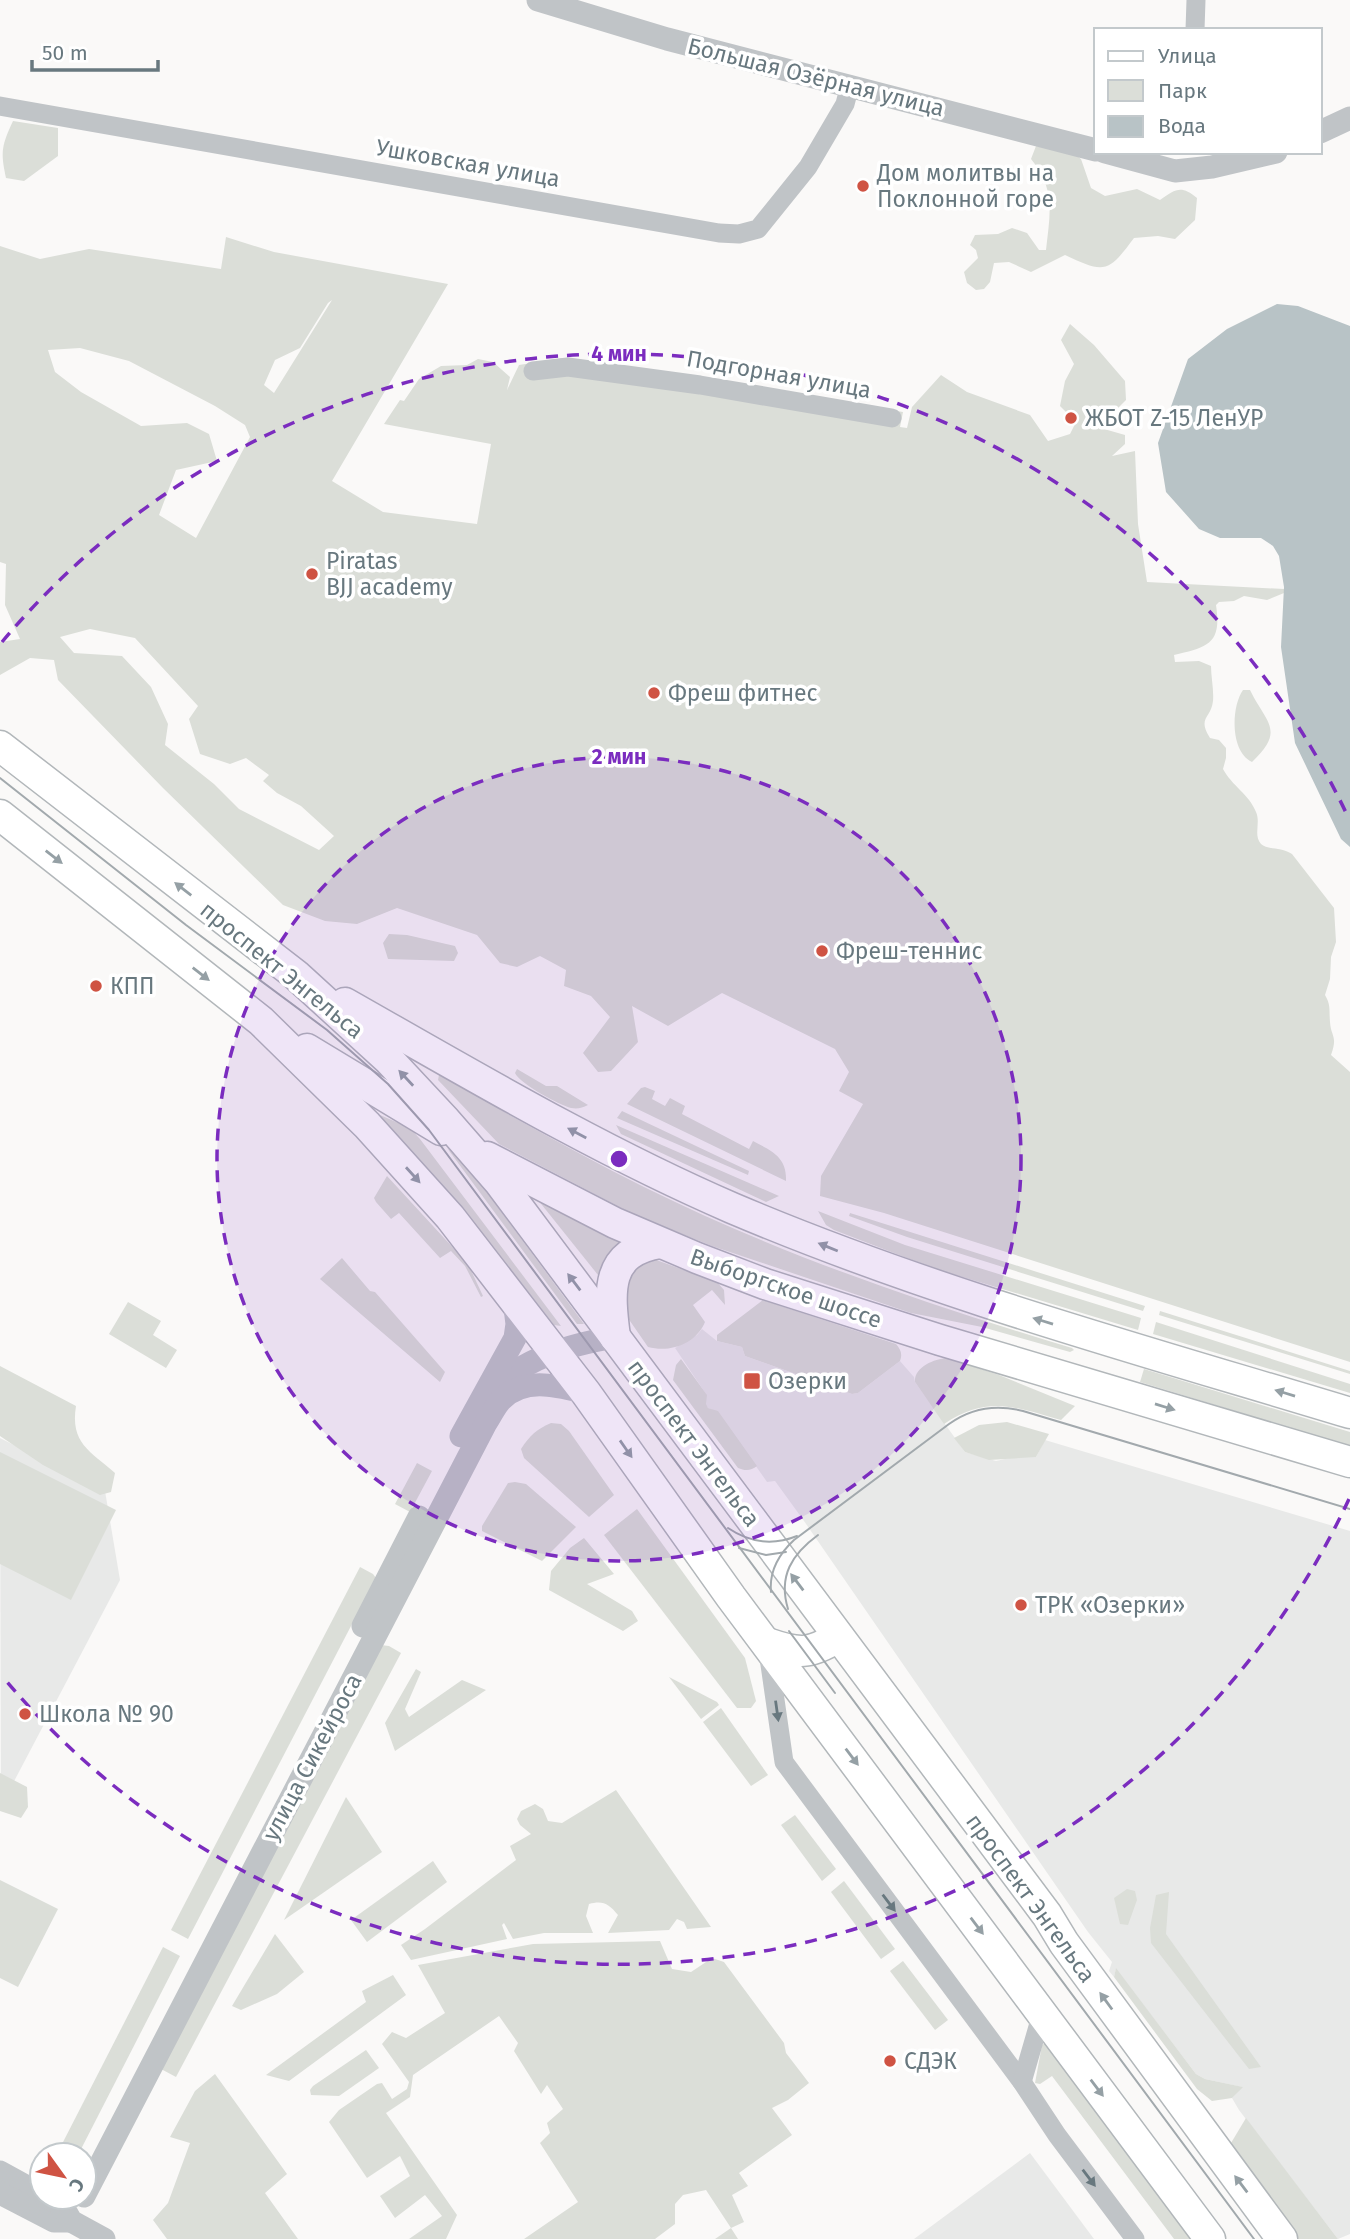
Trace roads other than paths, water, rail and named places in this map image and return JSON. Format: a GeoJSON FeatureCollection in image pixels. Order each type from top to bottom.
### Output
{"type":"FeatureCollection","features":[{"type":"Feature","properties":{"kind":"main road","name":"проспект Энгельса"},"geometry":{"type":"LineString","coordinates":[[0,746],[296,975],[389,1060],[500,1183],[1047,1915],[1064,1943],[1157,2072],[1282,2239]]}},
{"type":"Feature","properties":{"kind":"main road"},"geometry":{"type":"LineString","coordinates":[[0,815],[261,1021],[390,1150],[450,1217],[586,1394],[731,1597],[1210,2239]]}},
{"type":"Feature","properties":{"kind":"main road"},"geometry":{"type":"LineString","coordinates":[[296,975],[546,1117],[684,1186],[874,1265],[971,1298],[1350,1413]]}},
{"type":"Feature","properties":{"kind":"main road","name":"Выборгское шоссе"},"geometry":{"type":"LineString","coordinates":[[261,1021],[469,1147],[555,1193],[660,1242],[765,1284],[1350,1462]]}},
{"type":"Feature","properties":{"kind":"main road"},"geometry":{"type":"LineString","coordinates":[[615,1337],[611,1303],[616,1271],[635,1249],[660,1242]]}},
{"type":"Feature","properties":{"kind":"main road"},"geometry":{"type":"LineString","coordinates":[[1075,1380],[1094,1373],[1099,1363],[1101,1353],[1091,1335]]}},
{"type":"Feature","properties":{"kind":"main road"},"geometry":{"type":"LineString","coordinates":[[767,1643],[793,1652],[805,1652],[838,1637]]}},
{"type":"Feature","properties":{"kind":"street","name":"Большая Озёрная улица"},"geometry":{"type":"LineString","coordinates":[[538,0],[667,39],[1094,149]]}},
{"type":"Feature","properties":{"kind":"street"},"geometry":{"type":"LineString","coordinates":[[1195,28],[1196,0]]}},
{"type":"Feature","properties":{"kind":"street","name":"Ушковская улица"},"geometry":{"type":"LineString","coordinates":[[0,106],[719,233],[739,234],[758,229],[808,167],[845,104],[850,85]]}},
{"type":"Feature","properties":{"kind":"street"},"geometry":{"type":"LineString","coordinates":[[1322,131],[1350,118]]}},
{"type":"Feature","properties":{"kind":"street"},"geometry":{"type":"LineString","coordinates":[[1112,154],[1175,171],[1189,161],[1257,154]]}},
{"type":"Feature","properties":{"kind":"street","name":"Подгорная улица"},"geometry":{"type":"LineString","coordinates":[[533,371],[568,367],[700,385],[892,418]]}},
{"type":"Feature","properties":{"kind":"street","name":"улица Сикейроса"},"geometry":{"type":"LineString","coordinates":[[95,2141],[458,1442],[515,1338],[517,1324],[514,1300]]}},
{"type":"Feature","properties":{"kind":"street","name":"улица Сикейроса"},"geometry":{"type":"LineString","coordinates":[[488,1389],[527,1363],[554,1351],[615,1337]]}},
{"type":"Feature","properties":{"kind":"street","name":"улица Сикейроса"},"geometry":{"type":"LineString","coordinates":[[98,2170],[486,1423],[501,1400],[517,1389],[540,1384],[557,1385],[586,1394]]}},
{"type":"Feature","properties":{"kind":"street"},"geometry":{"type":"LineString","coordinates":[[767,1643],[784,1762],[1136,2239]]}},
{"type":"Feature","properties":{"kind":"street"},"geometry":{"type":"LineString","coordinates":[[1022,2082],[1042,2013]]}},
{"type":"Feature","properties":{"kind":"street"},"geometry":{"type":"LineString","coordinates":[[0,2172],[56,2214]]}},
{"type":"Feature","properties":{"kind":"street"},"geometry":{"type":"LineString","coordinates":[[0,2193],[56,2214],[104,2239]]}},
{"type":"Feature","properties":{"kind":"water"},"geometry":{"type":"Polygon","coordinates":[[[1277,304],[1298,306],[1350,326],[1350,847],[1341,839],[1295,743],[1281,647],[1284,587],[1279,556],[1273,546],[1261,538],[1220,538],[1199,529],[1166,492],[1158,443],[1188,359],[1227,329],[1277,304]]]}},
{"type":"Feature","properties":{"kind":"tram line"},"geometry":{"type":"LineString","coordinates":[[0,778],[186,925],[327,1030],[388,1084],[429,1130],[1254,2239]]}},
{"type":"Feature","properties":{"kind":"tram line"},"geometry":{"type":"LineString","coordinates":[[771,1592],[776,1563],[794,1540],[949,1424],[966,1414],[984,1409],[1023,1411],[1350,1509]]}},
{"type":"Feature","properties":{"kind":"tram line"},"geometry":{"type":"LineString","coordinates":[[728,1528],[745,1537],[761,1541],[779,1541],[797,1536]]}},
{"type":"Feature","properties":{"kind":"tram line"},"geometry":{"type":"LineString","coordinates":[[788,1609],[785,1597],[786,1576],[794,1558],[818,1535]]}},
{"type":"Feature","properties":{"kind":"tram line"},"geometry":{"type":"LineString","coordinates":[[739,1548],[766,1555],[786,1552]]}},
{"type":"Feature","properties":{"kind":"tram line"},"geometry":{"type":"LineString","coordinates":[[789,1631],[835,1693]]}},
{"type":"Feature","properties":{"kind":"place","name":"Дом молитвы на Поклонной горе"},"geometry":{"type":"Point","coordinates":[863,186]}},
{"type":"Feature","properties":{"kind":"place","name":"ЖБОТ Z-15 ЛенУР"},"geometry":{"type":"Point","coordinates":[1071,418]}},
{"type":"Feature","properties":{"kind":"place","name":"Piratas BJJ academy"},"geometry":{"type":"Point","coordinates":[312,574]}},
{"type":"Feature","properties":{"kind":"place","name":"Фреш фитнес"},"geometry":{"type":"Point","coordinates":[654,693]}},
{"type":"Feature","properties":{"kind":"place","name":"Фреш-теннис"},"geometry":{"type":"Point","coordinates":[822,951]}},
{"type":"Feature","properties":{"kind":"place","name":"КПП"},"geometry":{"type":"Point","coordinates":[96,986]}},
{"type":"Feature","properties":{"kind":"place","name":"Озерки"},"geometry":{"type":"Point","coordinates":[752,1381]}},
{"type":"Feature","properties":{"kind":"place","name":"ТРК «Озерки»"},"geometry":{"type":"Point","coordinates":[1021,1605]}},
{"type":"Feature","properties":{"kind":"place","name":"Школа № 90"},"geometry":{"type":"Point","coordinates":[25,1714]}},
{"type":"Feature","properties":{"kind":"place","name":"СДЭК"},"geometry":{"type":"Point","coordinates":[890,2061]}}]}
